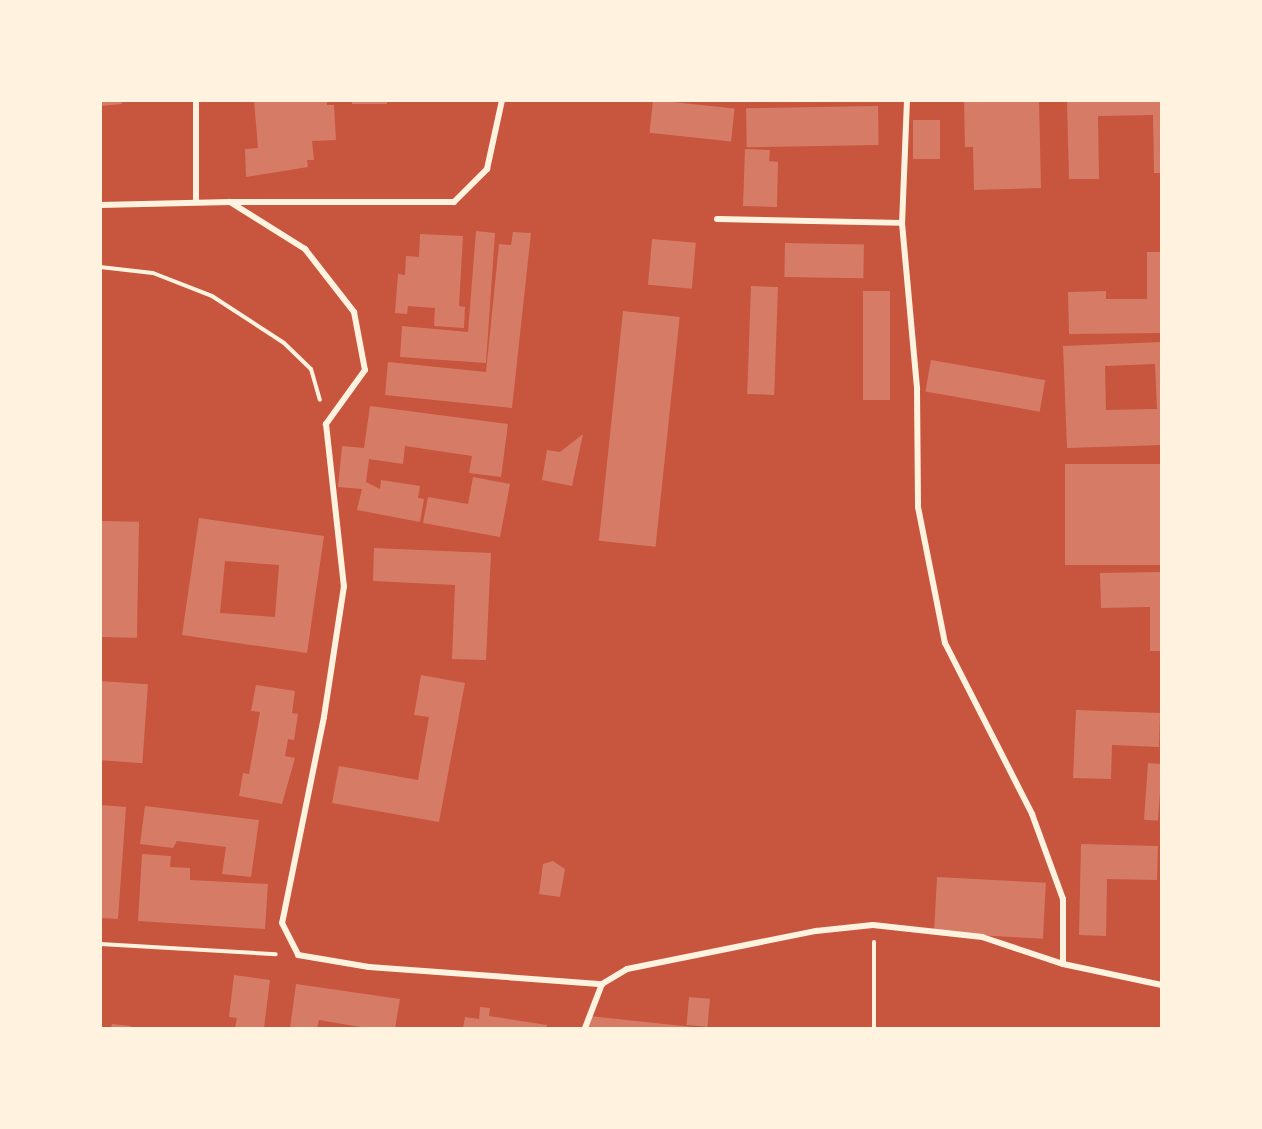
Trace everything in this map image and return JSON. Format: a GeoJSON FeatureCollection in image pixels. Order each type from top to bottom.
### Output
{"type":"FeatureCollection","features":[{"type":"Feature","properties":{"kind":"street"},"geometry":{"type":"LineString","coordinates":[[196,100],[196,202]]}},
{"type":"Feature","properties":{"kind":"street"},"geometry":{"type":"LineString","coordinates":[[100,205],[196,202],[454,202],[487,169],[501,100]]}},
{"type":"Feature","properties":{"kind":"street"},"geometry":{"type":"LineString","coordinates":[[907,100],[902,224],[917,389],[918,507],[945,643],[1032,814],[1063,900],[1063,964]]}},
{"type":"Feature","properties":{"kind":"street"},"geometry":{"type":"LineString","coordinates":[[230,202],[305,249],[354,312],[364,370],[326,424],[344,586],[324,717],[282,923],[298,955],[369,967],[602,984],[627,969],[805,933],[873,925],[982,938],[1063,964],[1161,984]]}},
{"type":"Feature","properties":{"kind":"street"},"geometry":{"type":"LineString","coordinates":[[717,219],[902,224]]}},
{"type":"Feature","properties":{"kind":"street"},"geometry":{"type":"LineString","coordinates":[[585,1029],[602,984]]}},
{"type":"Feature","properties":{"kind":"path"},"geometry":{"type":"LineString","coordinates":[[100,267],[153,273],[212,296],[284,343],[311,369],[326,424]]}},
{"type":"Feature","properties":{"kind":"path"},"geometry":{"type":"LineString","coordinates":[[873,925],[874,1029]]}},
{"type":"Feature","properties":{"kind":"path"},"geometry":{"type":"LineString","coordinates":[[100,944],[298,955]]}},
{"type":"Feature","properties":{"kind":"building"},"geometry":{"type":"Polygon","coordinates":[[[100,100],[121,100],[122,104],[100,106],[100,100]]]}},
{"type":"Feature","properties":{"kind":"building"},"geometry":{"type":"Polygon","coordinates":[[[254,100],[327,100],[327,105],[334,105],[336,140],[312,141],[314,160],[307,160],[308,167],[246,177],[245,149],[258,148],[254,100]]]}},
{"type":"Feature","properties":{"kind":"building"},"geometry":{"type":"Polygon","coordinates":[[[352,100],[387,100],[387,104],[352,104],[352,100]]]}},
{"type":"Feature","properties":{"kind":"building"},"geometry":{"type":"Polygon","coordinates":[[[653,100],[735,109],[731,141],[650,133],[653,100]]]}},
{"type":"Feature","properties":{"kind":"building"},"geometry":{"type":"Polygon","coordinates":[[[964,100],[1039,100],[1041,188],[974,190],[973,147],[965,147],[964,100]]]}},
{"type":"Feature","properties":{"kind":"building"},"geometry":{"type":"Polygon","coordinates":[[[1067,100],[1162,100],[1162,173],[1154,173],[1153,115],[1098,116],[1099,179],[1069,179],[1067,100]]]}},
{"type":"Feature","properties":{"kind":"building"},"geometry":{"type":"Polygon","coordinates":[[[878,106],[879,145],[747,147],[746,108],[878,106]]]}},
{"type":"Feature","properties":{"kind":"building"},"geometry":{"type":"Polygon","coordinates":[[[913,120],[940,120],[940,159],[913,159],[913,120]]]}},
{"type":"Feature","properties":{"kind":"building"},"geometry":{"type":"Polygon","coordinates":[[[745,149],[770,150],[769,161],[778,162],[777,207],[743,206],[745,149]]]}},
{"type":"Feature","properties":{"kind":"building"},"geometry":{"type":"Polygon","coordinates":[[[476,231],[495,233],[486,363],[400,357],[402,326],[468,332],[476,231]]]}},
{"type":"Feature","properties":{"kind":"building"},"geometry":{"type":"Polygon","coordinates":[[[513,232],[531,233],[512,408],[385,395],[388,362],[486,372],[499,244],[511,245],[513,232]]]}},
{"type":"Feature","properties":{"kind":"building"},"geometry":{"type":"Polygon","coordinates":[[[420,234],[463,236],[459,306],[465,307],[464,328],[434,326],[435,308],[408,306],[407,314],[395,313],[398,274],[405,275],[406,256],[419,257],[420,234]]]}},
{"type":"Feature","properties":{"kind":"building"},"geometry":{"type":"Polygon","coordinates":[[[652,239],[696,243],[692,289],[648,285],[652,239]]]}},
{"type":"Feature","properties":{"kind":"building"},"geometry":{"type":"Polygon","coordinates":[[[785,243],[864,244],[863,278],[784,277],[785,243]]]}},
{"type":"Feature","properties":{"kind":"building"},"geometry":{"type":"Polygon","coordinates":[[[1147,252],[1162,252],[1162,333],[1069,334],[1068,292],[1106,291],[1106,299],[1147,299],[1147,252]]]}},
{"type":"Feature","properties":{"kind":"building"},"geometry":{"type":"Polygon","coordinates":[[[751,286],[778,287],[774,395],[747,394],[751,286]]]}},
{"type":"Feature","properties":{"kind":"building"},"geometry":{"type":"Polygon","coordinates":[[[863,291],[890,291],[890,400],[863,400],[863,291]]]}},
{"type":"Feature","properties":{"kind":"building"},"geometry":{"type":"Polygon","coordinates":[[[623,311],[680,317],[656,547],[599,541],[623,311]]]}},
{"type":"Feature","properties":{"kind":"building"},"geometry":{"type":"Polygon","coordinates":[[[1162,342],[1162,445],[1067,448],[1063,346],[1162,342]],[[1155,364],[1105,366],[1106,410],[1157,409],[1155,364]]]}},
{"type":"Feature","properties":{"kind":"building"},"geometry":{"type":"Polygon","coordinates":[[[931,360],[1045,380],[1040,412],[925,392],[931,360]]]}},
{"type":"Feature","properties":{"kind":"building"},"geometry":{"type":"Polygon","coordinates":[[[370,406],[508,424],[501,477],[469,473],[472,456],[405,446],[403,464],[369,459],[366,482],[380,489],[381,480],[420,486],[418,498],[424,499],[420,522],[357,510],[362,489],[338,487],[342,446],[364,448],[370,406]]]}},
{"type":"Feature","properties":{"kind":"building"},"geometry":{"type":"Polygon","coordinates":[[[583,434],[572,486],[542,480],[547,450],[560,452],[583,434]]]}},
{"type":"Feature","properties":{"kind":"building"},"geometry":{"type":"Polygon","coordinates":[[[1065,464],[1162,464],[1162,565],[1065,565],[1065,464]]]}},
{"type":"Feature","properties":{"kind":"building"},"geometry":{"type":"Polygon","coordinates":[[[473,477],[510,484],[500,537],[423,523],[428,497],[468,504],[473,477]]]}},
{"type":"Feature","properties":{"kind":"building"},"geometry":{"type":"Polygon","coordinates":[[[199,518],[324,536],[307,653],[182,635],[199,518]],[[225,561],[220,613],[275,617],[279,565],[225,561]]]}},
{"type":"Feature","properties":{"kind":"building"},"geometry":{"type":"Polygon","coordinates":[[[100,521],[139,522],[137,638],[100,637],[100,521]]]}},
{"type":"Feature","properties":{"kind":"building"},"geometry":{"type":"Polygon","coordinates":[[[374,548],[491,553],[486,660],[452,659],[455,585],[373,581],[374,548]]]}},
{"type":"Feature","properties":{"kind":"building"},"geometry":{"type":"Polygon","coordinates":[[[1162,572],[1162,651],[1150,651],[1150,607],[1101,608],[1100,573],[1162,572]]]}},
{"type":"Feature","properties":{"kind":"building"},"geometry":{"type":"Polygon","coordinates":[[[421,675],[465,683],[439,822],[332,803],[339,766],[418,780],[429,717],[414,715],[421,675]]]}},
{"type":"Feature","properties":{"kind":"building"},"geometry":{"type":"Polygon","coordinates":[[[100,681],[148,684],[142,763],[100,760],[100,681]]]}},
{"type":"Feature","properties":{"kind":"building"},"geometry":{"type":"Polygon","coordinates":[[[256,685],[295,691],[292,713],[298,714],[294,740],[288,739],[285,756],[295,758],[282,804],[239,796],[243,773],[249,774],[260,712],[251,711],[256,685]]]}},
{"type":"Feature","properties":{"kind":"building"},"geometry":{"type":"Polygon","coordinates":[[[1076,710],[1160,713],[1159,747],[1112,745],[1111,779],[1073,778],[1076,710]]]}},
{"type":"Feature","properties":{"kind":"building"},"geometry":{"type":"Polygon","coordinates":[[[1148,763],[1162,764],[1158,821],[1144,820],[1148,763]]]}},
{"type":"Feature","properties":{"kind":"building"},"geometry":{"type":"Polygon","coordinates":[[[100,805],[126,807],[118,919],[100,918],[100,805]]]}},
{"type":"Feature","properties":{"kind":"building"},"geometry":{"type":"Polygon","coordinates":[[[145,806],[259,820],[251,877],[222,874],[226,847],[177,841],[173,848],[140,844],[145,806]]]}},
{"type":"Feature","properties":{"kind":"building"},"geometry":{"type":"Polygon","coordinates":[[[1081,844],[1158,846],[1157,880],[1107,879],[1106,936],[1079,935],[1081,844]]]}},
{"type":"Feature","properties":{"kind":"building"},"geometry":{"type":"Polygon","coordinates":[[[142,854],[171,856],[170,867],[190,868],[190,880],[268,884],[265,929],[138,921],[142,854]]]}},
{"type":"Feature","properties":{"kind":"building"},"geometry":{"type":"Polygon","coordinates":[[[553,861],[565,869],[560,897],[539,894],[543,864],[553,861]]]}},
{"type":"Feature","properties":{"kind":"building"},"geometry":{"type":"Polygon","coordinates":[[[937,877],[1046,883],[1043,939],[934,933],[937,877]]]}},
{"type":"Feature","properties":{"kind":"building"},"geometry":{"type":"Polygon","coordinates":[[[234,975],[270,980],[264,1028],[235,1028],[237,1018],[229,1017],[234,975]]]}},
{"type":"Feature","properties":{"kind":"building"},"geometry":{"type":"Polygon","coordinates":[[[296,984],[400,999],[395,1028],[366,1028],[319,1020],[317,1028],[290,1028],[296,984]]]}},
{"type":"Feature","properties":{"kind":"building"},"geometry":{"type":"Polygon","coordinates":[[[689,997],[710,999],[707,1027],[687,1025],[689,997]]]}},
{"type":"Feature","properties":{"kind":"building"},"geometry":{"type":"Polygon","coordinates":[[[480,1007],[490,1008],[489,1016],[547,1025],[546,1028],[463,1028],[465,1017],[479,1019],[480,1007]]]}},
{"type":"Feature","properties":{"kind":"building"},"geometry":{"type":"Polygon","coordinates":[[[589,1016],[693,1027],[693,1028],[587,1028],[589,1016]]]}},
{"type":"Feature","properties":{"kind":"building"},"geometry":{"type":"Polygon","coordinates":[[[112,1024],[131,1026],[131,1028],[111,1028],[112,1024]]]}}]}
